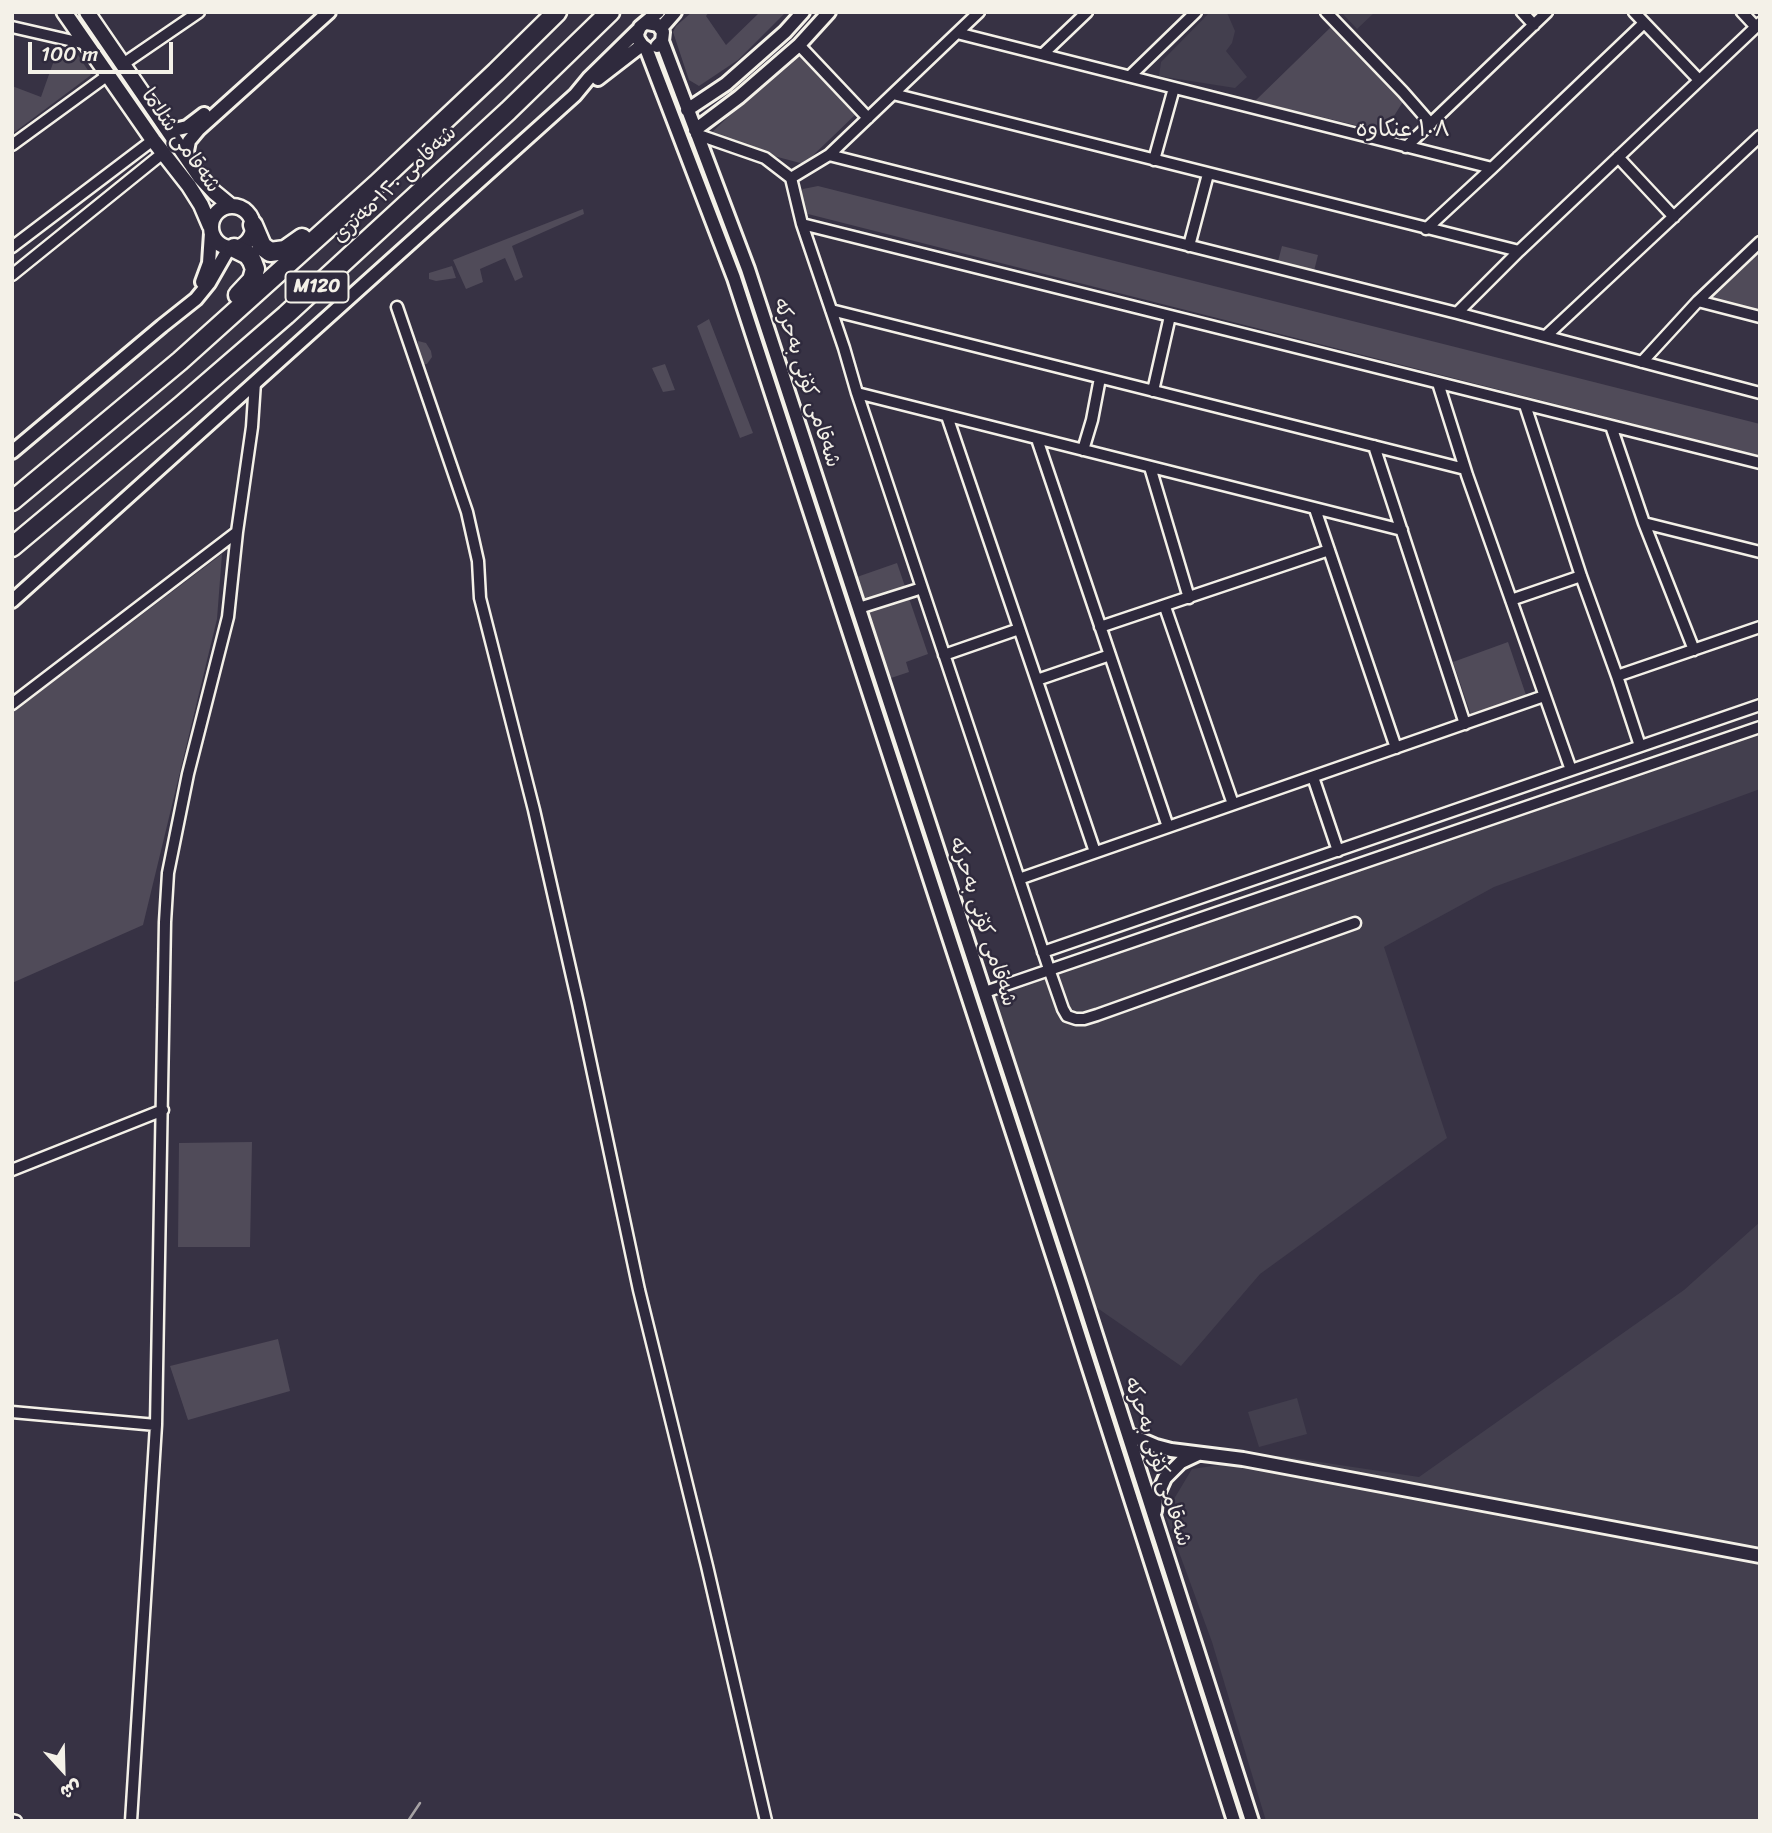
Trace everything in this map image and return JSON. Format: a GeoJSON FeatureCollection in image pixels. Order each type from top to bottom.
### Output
{"type":"FeatureCollection","features":[{"type":"Feature","properties":{"kind":"highway","name":"شەقامی ١٢٠ مەتری"},"geometry":{"type":"LineString","coordinates":[[12,502],[204,339],[360,199],[557,12]]}},
{"type":"Feature","properties":{"kind":"highway","name":"شەقامی ١٢٠ مەتری"},"geometry":{"type":"LineString","coordinates":[[12,547],[305,298],[508,111],[610,12]]}},
{"type":"Feature","properties":{"kind":"highway"},"geometry":{"type":"LineString","coordinates":[[253,225],[265,250],[280,252],[290,248],[322,220],[360,199]]}},
{"type":"Feature","properties":{"kind":"highway"},"geometry":{"type":"LineString","coordinates":[[204,339],[225,307],[254,277],[250,258],[232,248]]}},
{"type":"Feature","properties":{"kind":"main road","name":"شەقامی شلاما"},"geometry":{"type":"LineString","coordinates":[[65,12],[153,140],[189,186],[201,205],[218,244],[232,248]]}},
{"type":"Feature","properties":{"kind":"main road","name":"شەقامی شلاما"},"geometry":{"type":"LineString","coordinates":[[87,12],[207,185],[231,206],[243,209],[253,225]]}},
{"type":"Feature","properties":{"kind":"main road","name":"شەقامی شلاما"},"geometry":{"type":"LineString","coordinates":[[211,230],[212,220],[219,210],[231,206]]}},
{"type":"Feature","properties":{"kind":"main road"},"geometry":{"type":"LineString","coordinates":[[232,248],[246,244],[253,225]]}},
{"type":"Feature","properties":{"kind":"street"},"geometry":{"type":"LineString","coordinates":[[123,64],[199,12]]}},
{"type":"Feature","properties":{"kind":"street"},"geometry":{"type":"LineString","coordinates":[[186,156],[193,134],[329,12]]}},
{"type":"Feature","properties":{"kind":"street"},"geometry":{"type":"LineString","coordinates":[[575,95],[589,78],[658,12]]}},
{"type":"Feature","properties":{"kind":"street"},"geometry":{"type":"LineString","coordinates":[[12,601],[575,95],[644,46],[656,47],[675,12]]}},
{"type":"Feature","properties":{"kind":"street"},"geometry":{"type":"LineString","coordinates":[[687,110],[726,85],[803,12]]}},
{"type":"Feature","properties":{"kind":"street"},"geometry":{"type":"LineString","coordinates":[[830,12],[799,45],[696,132],[765,158],[791,178],[802,224],[857,393],[1067,1016],[1084,1019],[1355,923]]}},
{"type":"Feature","properties":{"kind":"street"},"geometry":{"type":"LineString","coordinates":[[791,178],[829,155],[979,12]]}},
{"type":"Feature","properties":{"kind":"street"},"geometry":{"type":"LineString","coordinates":[[1043,54],[1087,12]]}},
{"type":"Feature","properties":{"kind":"street"},"geometry":{"type":"LineString","coordinates":[[1130,76],[1196,12]]}},
{"type":"Feature","properties":{"kind":"street"},"geometry":{"type":"LineString","coordinates":[[1326,12],[1431,124]]}},
{"type":"Feature","properties":{"kind":"street"},"geometry":{"type":"LineString","coordinates":[[1522,12],[1534,24]]}},
{"type":"Feature","properties":{"kind":"street"},"geometry":{"type":"LineString","coordinates":[[1406,147],[1546,12]]}},
{"type":"Feature","properties":{"kind":"street"},"geometry":{"type":"LineString","coordinates":[[1634,12],[1699,80]]}},
{"type":"Feature","properties":{"kind":"street"},"geometry":{"type":"LineString","coordinates":[[1457,313],[1758,25],[1742,12]]}},
{"type":"Feature","properties":{"kind":"street"},"geometry":{"type":"LineString","coordinates":[[642,27],[654,23],[662,34]]}},
{"type":"Feature","properties":{"kind":"street"},"geometry":{"type":"LineString","coordinates":[[1426,229],[1644,23]]}},
{"type":"Feature","properties":{"kind":"street"},"geometry":{"type":"LineString","coordinates":[[12,27],[87,44]]}},
{"type":"Feature","properties":{"kind":"street","name":"شەقامی کۆنی بەحرکە"},"geometry":{"type":"LineString","coordinates":[[642,27],[638,38],[644,46],[734,278],[1234,1821]]}},
{"type":"Feature","properties":{"kind":"street"},"geometry":{"type":"LineString","coordinates":[[957,33],[1492,168]]}},
{"type":"Feature","properties":{"kind":"street","name":"شەقامی کۆنی بەحرکە"},"geometry":{"type":"LineString","coordinates":[[662,34],[687,110],[748,270],[985,992],[1252,1821]]}},
{"type":"Feature","properties":{"kind":"street"},"geometry":{"type":"LineString","coordinates":[[799,45],[868,118]]}},
{"type":"Feature","properties":{"kind":"street"},"geometry":{"type":"LineString","coordinates":[[12,145],[108,75]]}},
{"type":"Feature","properties":{"kind":"street"},"geometry":{"type":"LineString","coordinates":[[168,130],[187,127],[248,84]]}},
{"type":"Feature","properties":{"kind":"street"},"geometry":{"type":"LineString","coordinates":[[1154,160],[1174,88]]}},
{"type":"Feature","properties":{"kind":"street"},"geometry":{"type":"LineString","coordinates":[[716,92],[726,107]]}},
{"type":"Feature","properties":{"kind":"street"},"geometry":{"type":"LineString","coordinates":[[893,94],[1519,251]]}},
{"type":"Feature","properties":{"kind":"street"},"geometry":{"type":"LineString","coordinates":[[12,247],[153,140]]}},
{"type":"Feature","properties":{"kind":"street"},"geometry":{"type":"LineString","coordinates":[[1546,337],[1674,217],[1758,143]]}},
{"type":"Feature","properties":{"kind":"street"},"geometry":{"type":"LineString","coordinates":[[12,275],[163,153]]}},
{"type":"Feature","properties":{"kind":"street"},"geometry":{"type":"LineString","coordinates":[[829,155],[1457,313],[1760,393]]}},
{"type":"Feature","properties":{"kind":"street"},"geometry":{"type":"LineString","coordinates":[[1618,157],[1674,217]]}},
{"type":"Feature","properties":{"kind":"street"},"geometry":{"type":"LineString","coordinates":[[1189,246],[1208,174]]}},
{"type":"Feature","properties":{"kind":"street"},"geometry":{"type":"LineString","coordinates":[[802,224],[1760,463]]}},
{"type":"Feature","properties":{"kind":"street"},"geometry":{"type":"LineString","coordinates":[[162,326],[201,285],[209,263],[211,230]]}},
{"type":"Feature","properties":{"kind":"street"},"geometry":{"type":"LineString","coordinates":[[1642,362],[1698,301],[1760,242]]}},
{"type":"Feature","properties":{"kind":"street"},"geometry":{"type":"LineString","coordinates":[[12,452],[186,308],[204,291],[232,248]]}},
{"type":"Feature","properties":{"kind":"street"},"geometry":{"type":"LineString","coordinates":[[1698,301],[1760,317]]}},
{"type":"Feature","properties":{"kind":"street"},"geometry":{"type":"LineString","coordinates":[[397,307],[467,512],[478,561],[480,598],[534,810],[639,1290],[707,1566],[765,1821]]}},
{"type":"Feature","properties":{"kind":"street"},"geometry":{"type":"LineString","coordinates":[[831,310],[1465,469]]}},
{"type":"Feature","properties":{"kind":"street"},"geometry":{"type":"LineString","coordinates":[[1153,391],[1170,316]]}},
{"type":"Feature","properties":{"kind":"street"},"geometry":{"type":"LineString","coordinates":[[1083,450],[1100,378]]}},
{"type":"Feature","properties":{"kind":"street"},"geometry":{"type":"LineString","coordinates":[[131,1821],[156,1425],[168,873],[188,774],[228,617],[252,427],[255,382]]}},
{"type":"Feature","properties":{"kind":"street"},"geometry":{"type":"LineString","coordinates":[[1438,383],[1465,469],[1571,770]]}},
{"type":"Feature","properties":{"kind":"street"},"geometry":{"type":"LineString","coordinates":[[857,393],[1402,530]]}},
{"type":"Feature","properties":{"kind":"street"},"geometry":{"type":"LineString","coordinates":[[1525,405],[1640,746]]}},
{"type":"Feature","properties":{"kind":"street"},"geometry":{"type":"LineString","coordinates":[[947,416],[1095,852]]}},
{"type":"Feature","properties":{"kind":"street"},"geometry":{"type":"LineString","coordinates":[[1611,426],[1644,523],[1693,650]]}},
{"type":"Feature","properties":{"kind":"street"},"geometry":{"type":"LineString","coordinates":[[1037,439],[1168,827]]}},
{"type":"Feature","properties":{"kind":"street"},"geometry":{"type":"LineString","coordinates":[[1374,446],[1465,724]]}},
{"type":"Feature","properties":{"kind":"street"},"geometry":{"type":"LineString","coordinates":[[1150,467],[1189,598]]}},
{"type":"Feature","properties":{"kind":"street"},"geometry":{"type":"LineString","coordinates":[[1315,509],[1396,748]]}},
{"type":"Feature","properties":{"kind":"street"},"geometry":{"type":"LineString","coordinates":[[1644,523],[1760,552]]}},
{"type":"Feature","properties":{"kind":"street"},"geometry":{"type":"LineString","coordinates":[[12,704],[237,532]]}},
{"type":"Feature","properties":{"kind":"street"},"geometry":{"type":"LineString","coordinates":[[1100,627],[1329,550]]}},
{"type":"Feature","properties":{"kind":"street"},"geometry":{"type":"LineString","coordinates":[[1511,600],[1581,576]]}},
{"type":"Feature","properties":{"kind":"street"},"geometry":{"type":"LineString","coordinates":[[859,608],[922,588]]}},
{"type":"Feature","properties":{"kind":"street"},"geometry":{"type":"LineString","coordinates":[[1165,607],[1233,804]]}},
{"type":"Feature","properties":{"kind":"street"},"geometry":{"type":"LineString","coordinates":[[1617,676],[1760,627]]}},
{"type":"Feature","properties":{"kind":"street"},"geometry":{"type":"LineString","coordinates":[[944,655],[1019,629]]}},
{"type":"Feature","properties":{"kind":"street"},"geometry":{"type":"LineString","coordinates":[[1037,680],[1110,655]]}},
{"type":"Feature","properties":{"kind":"street"},"geometry":{"type":"LineString","coordinates":[[1019,879],[1544,696]]}},
{"type":"Feature","properties":{"kind":"street"},"geometry":{"type":"LineString","coordinates":[[1044,952],[1760,705]]}},
{"type":"Feature","properties":{"kind":"street"},"geometry":{"type":"LineString","coordinates":[[985,992],[1760,727]]}},
{"type":"Feature","properties":{"kind":"street"},"geometry":{"type":"LineString","coordinates":[[1313,777],[1338,851]]}},
{"type":"Feature","properties":{"kind":"street"},"geometry":{"type":"LineString","coordinates":[[12,1170],[163,1110]]}},
{"type":"Feature","properties":{"kind":"street"},"geometry":{"type":"LineString","coordinates":[[12,1412],[156,1425]]}},
{"type":"Feature","properties":{"kind":"street"},"geometry":{"type":"LineString","coordinates":[[1128,1434],[1156,1446],[1186,1452],[1256,1461],[1760,1556]]}},
{"type":"Feature","properties":{"kind":"street"},"geometry":{"type":"LineString","coordinates":[[1155,1520],[1156,1498],[1165,1478],[1181,1462],[1202,1453]]}},
{"type":"Feature","properties":{"kind":"shaded area"},"geometry":{"type":"Polygon","coordinates":[[[692,12],[709,12],[706,16],[726,45],[760,12],[786,12],[738,60],[699,86],[689,80],[673,32],[692,12]]]}},
{"type":"Feature","properties":{"kind":"shaded area"},"geometry":{"type":"Polygon","coordinates":[[[1210,12],[1226,12],[1228,15],[1235,31],[1232,43],[1226,51],[1247,77],[1235,88],[1159,76],[1161,62],[1210,12]]]}},
{"type":"Feature","properties":{"kind":"shaded area"},"geometry":{"type":"Polygon","coordinates":[[[1341,12],[1375,12],[1357,29],[1341,12]]]}},
{"type":"Feature","properties":{"kind":"shaded area"},"geometry":{"type":"Polygon","coordinates":[[[1331,27],[1404,100],[1384,132],[1255,101],[1331,27]]]}},
{"type":"Feature","properties":{"kind":"shaded area"},"geometry":{"type":"Polygon","coordinates":[[[58,49],[78,55],[91,75],[12,134],[12,86],[41,97],[58,49]]]}},
{"type":"Feature","properties":{"kind":"shaded area"},"geometry":{"type":"Polygon","coordinates":[[[796,52],[855,115],[804,164],[706,138],[796,52]]]}},
{"type":"Feature","properties":{"kind":"shaded area"},"geometry":{"type":"Polygon","coordinates":[[[818,186],[1760,424],[1760,456],[804,213],[799,195],[803,189],[818,186]]]}},
{"type":"Feature","properties":{"kind":"shaded area"},"geometry":{"type":"Polygon","coordinates":[[[583,209],[584,214],[512,246],[523,277],[515,281],[505,258],[480,269],[483,282],[466,289],[453,260],[583,209]]]}},
{"type":"Feature","properties":{"kind":"shaded area"},"geometry":{"type":"Polygon","coordinates":[[[1282,246],[1318,255],[1312,279],[1276,269],[1282,246]]]}},
{"type":"Feature","properties":{"kind":"shaded area"},"geometry":{"type":"Polygon","coordinates":[[[1760,248],[1760,312],[1707,298],[1760,248]]]}},
{"type":"Feature","properties":{"kind":"shaded area"},"geometry":{"type":"Polygon","coordinates":[[[452,266],[456,278],[436,281],[429,279],[429,273],[452,266]]]}},
{"type":"Feature","properties":{"kind":"shaded area"},"geometry":{"type":"Polygon","coordinates":[[[709,319],[753,433],[740,438],[697,326],[709,319]]]}},
{"type":"Feature","properties":{"kind":"shaded area"},"geometry":{"type":"Polygon","coordinates":[[[418,341],[426,343],[431,351],[432,357],[427,364],[423,364],[418,358],[418,341]]]}},
{"type":"Feature","properties":{"kind":"shaded area"},"geometry":{"type":"Polygon","coordinates":[[[665,364],[675,390],[663,392],[652,368],[665,364]]]}},
{"type":"Feature","properties":{"kind":"shaded area"},"geometry":{"type":"Polygon","coordinates":[[[222,554],[217,619],[143,925],[12,983],[12,713],[222,554]]]}},
{"type":"Feature","properties":{"kind":"shaded area"},"geometry":{"type":"Polygon","coordinates":[[[897,563],[928,654],[906,662],[909,672],[888,679],[854,578],[897,563]]]}},
{"type":"Feature","properties":{"kind":"shaded area"},"geometry":{"type":"Polygon","coordinates":[[[1508,642],[1527,698],[1472,718],[1453,662],[1508,642]]]}},
{"type":"Feature","properties":{"kind":"shaded area"},"geometry":{"type":"Polygon","coordinates":[[[1760,721],[1760,789],[1494,887],[1384,947],[1447,1138],[1260,1274],[1181,1366],[1080,1296],[976,991],[1425,833],[1760,721]]]}},
{"type":"Feature","properties":{"kind":"shaded area"},"geometry":{"type":"Polygon","coordinates":[[[252,1142],[250,1247],[178,1247],[179,1143],[252,1142]]]}},
{"type":"Feature","properties":{"kind":"shaded area"},"geometry":{"type":"Polygon","coordinates":[[[1760,1222],[1760,1821],[1266,1821],[1212,1642],[1165,1514],[1192,1469],[1280,1456],[1419,1477],[1684,1290],[1760,1222]]]}},
{"type":"Feature","properties":{"kind":"shaded area"},"geometry":{"type":"Polygon","coordinates":[[[278,1339],[290,1391],[188,1420],[170,1366],[278,1339]]]}},
{"type":"Feature","properties":{"kind":"shaded area"},"geometry":{"type":"Polygon","coordinates":[[[1297,1398],[1307,1434],[1259,1447],[1248,1412],[1297,1398]]]}},
{"type":"Feature","properties":{"kind":"waterway"},"geometry":{"type":"LineString","coordinates":[[408,1821],[420,1803]]}},
{"type":"Feature","properties":{"kind":"district","name":"١٠٨ عنکاوە"},"geometry":{"type":"Point","coordinates":[1403,130]}}]}
